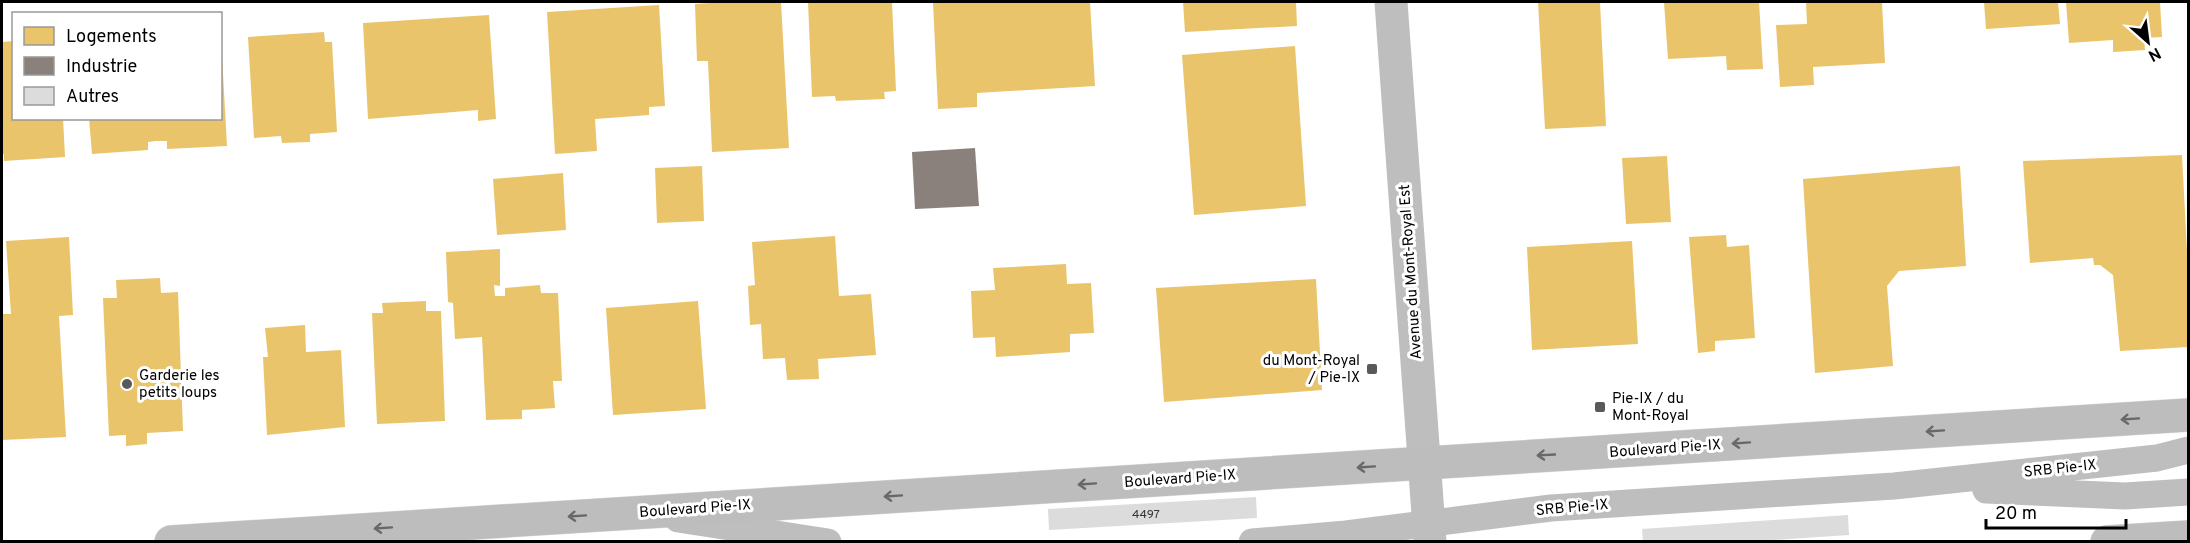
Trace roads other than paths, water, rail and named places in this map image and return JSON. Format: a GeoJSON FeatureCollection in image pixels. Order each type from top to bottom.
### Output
{"type":"FeatureCollection","features":[{"type":"Feature","properties":{"kind":"main road","name":"Boulevard Pie-IX"},"geometry":{"type":"LineString","coordinates":[[171,542],[2188,415]]}},
{"type":"Feature","properties":{"kind":"main road"},"geometry":{"type":"LineString","coordinates":[[2107,542],[2188,537]]}},
{"type":"Feature","properties":{"kind":"street","name":"Avenue du Mont-Royal Est"},"geometry":{"type":"LineString","coordinates":[[1391,2],[1429,533]]}},
{"type":"Feature","properties":{"kind":"lane","name":"SRB Pie-IX"},"geometry":{"type":"LineString","coordinates":[[1252,542],[1346,534],[1429,533],[1560,507],[1894,486],[2157,458],[2188,450]]}},
{"type":"Feature","properties":{"kind":"lane","name":"SRB Pie-IX"},"geometry":{"type":"LineString","coordinates":[[1894,486],[2126,496],[2188,492]]}},
{"type":"Feature","properties":{"kind":"lane"},"geometry":{"type":"LineString","coordinates":[[636,512],[828,542]]}},
{"type":"Feature","properties":{"kind":"place","name":"du Mont-Royal / Pie-IX"},"geometry":{"type":"Point","coordinates":[1372,369]}},
{"type":"Feature","properties":{"kind":"place","name":"Garderie les petits loups"},"geometry":{"type":"Point","coordinates":[127,384]}},
{"type":"Feature","properties":{"kind":"place","name":"Pie-IX / du Mont-Royal"},"geometry":{"type":"Point","coordinates":[1600,407]}}]}
